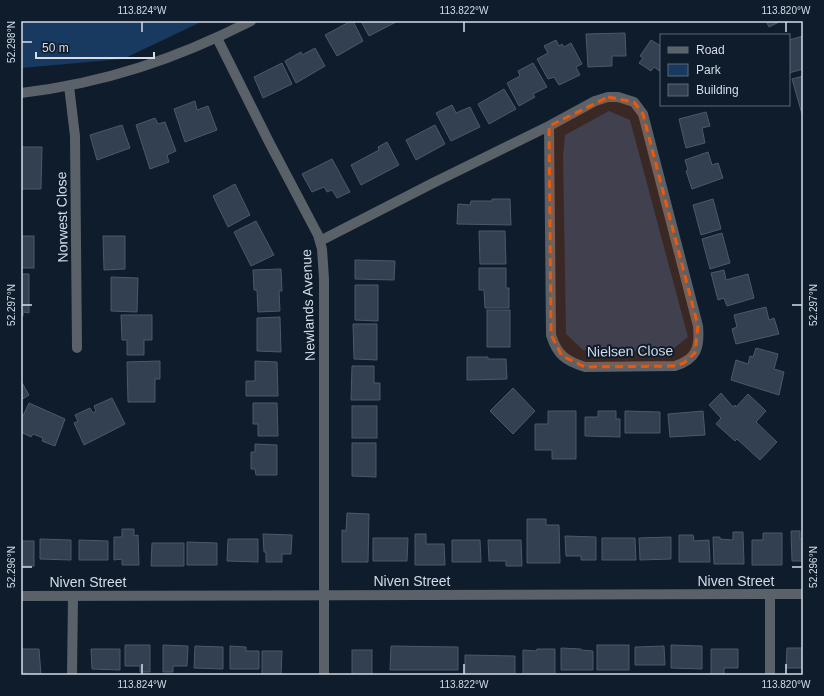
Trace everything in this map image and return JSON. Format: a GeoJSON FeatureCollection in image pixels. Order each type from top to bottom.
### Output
{"type":"FeatureCollection","features":[{"type":"Feature","properties":{"kind":"street"},"geometry":{"type":"LineString","coordinates":[[21,92],[69,86],[141,68],[217,38],[251,21]]}},
{"type":"Feature","properties":{"kind":"street","name":"Newlands Avenue"},"geometry":{"type":"LineString","coordinates":[[217,38],[320,241],[324,279],[324,675]]}},
{"type":"Feature","properties":{"kind":"street","name":"Norwest Close"},"geometry":{"type":"LineString","coordinates":[[69,86],[75,136],[77,348]]}},
{"type":"Feature","properties":{"kind":"street","name":"Nielsen Close"},"geometry":{"type":"LineString","coordinates":[[320,241],[549,126],[595,101],[608,97],[618,97],[634,102],[643,114],[698,326],[698,343],[695,353],[684,363],[675,366],[585,367],[573,363],[562,356],[555,347],[551,335],[549,126]]}},
{"type":"Feature","properties":{"kind":"street"},"geometry":{"type":"LineString","coordinates":[[770,594],[770,675]]}},
{"type":"Feature","properties":{"kind":"street","name":"Niven Street"},"geometry":{"type":"LineString","coordinates":[[21,596],[803,594]]}},
{"type":"Feature","properties":{"kind":"street"},"geometry":{"type":"LineString","coordinates":[[72,675],[73,596]]}},
{"type":"Feature","properties":{"kind":"highlighted area"},"geometry":{"type":"Polygon","coordinates":[[[608,97],[634,102],[643,114],[698,326],[695,353],[684,363],[675,366],[585,367],[562,356],[551,335],[549,126],[608,97]]]}},
{"type":"Feature","properties":{"kind":"green space"},"geometry":{"type":"Polygon","coordinates":[[[21,21],[203,21],[123,59],[21,68],[21,21]]]}},
{"type":"Feature","properties":{"kind":"green space"},"geometry":{"type":"Polygon","coordinates":[[[609,111],[630,120],[688,337],[669,352],[583,350],[566,334],[563,155],[565,135],[609,111]]]}},
{"type":"Feature","properties":{"kind":"building"},"geometry":{"type":"Polygon","coordinates":[[[353,21],[363,41],[337,56],[325,35],[353,21]]]}},
{"type":"Feature","properties":{"kind":"building"},"geometry":{"type":"Polygon","coordinates":[[[361,21],[398,21],[369,36],[361,21]]]}},
{"type":"Feature","properties":{"kind":"building"},"geometry":{"type":"Polygon","coordinates":[[[766,21],[781,21],[769,27],[766,21]]]}},
{"type":"Feature","properties":{"kind":"building"},"geometry":{"type":"Polygon","coordinates":[[[625,33],[626,56],[612,56],[612,66],[588,67],[586,34],[625,33]]]}},
{"type":"Feature","properties":{"kind":"building"},"geometry":{"type":"Polygon","coordinates":[[[803,36],[803,69],[790,73],[790,40],[803,36]]]}},
{"type":"Feature","properties":{"kind":"building"},"geometry":{"type":"Polygon","coordinates":[[[556,40],[559,46],[562,44],[564,47],[571,43],[582,64],[576,67],[580,75],[559,85],[554,77],[548,79],[537,59],[548,53],[544,46],[556,40]]]}},
{"type":"Feature","properties":{"kind":"building"},"geometry":{"type":"Polygon","coordinates":[[[651,40],[660,45],[660,71],[654,67],[651,71],[639,63],[643,58],[640,56],[651,40]]]}},
{"type":"Feature","properties":{"kind":"building"},"geometry":{"type":"Polygon","coordinates":[[[315,48],[325,66],[296,83],[285,61],[301,52],[302,55],[315,48]]]}},
{"type":"Feature","properties":{"kind":"building"},"geometry":{"type":"Polygon","coordinates":[[[282,63],[292,84],[263,98],[254,77],[282,63]]]}},
{"type":"Feature","properties":{"kind":"building"},"geometry":{"type":"Polygon","coordinates":[[[533,63],[547,87],[533,94],[535,97],[519,106],[507,83],[520,76],[518,71],[533,63]]]}},
{"type":"Feature","properties":{"kind":"building"},"geometry":{"type":"Polygon","coordinates":[[[803,76],[803,114],[802,114],[792,79],[803,76]]]}},
{"type":"Feature","properties":{"kind":"building"},"geometry":{"type":"Polygon","coordinates":[[[504,89],[516,109],[489,124],[478,104],[504,89]]]}},
{"type":"Feature","properties":{"kind":"building"},"geometry":{"type":"Polygon","coordinates":[[[195,101],[197,110],[208,106],[217,130],[185,142],[174,109],[195,101]]]}},
{"type":"Feature","properties":{"kind":"building"},"geometry":{"type":"Polygon","coordinates":[[[452,105],[456,113],[470,107],[480,127],[451,141],[436,113],[452,105]]]}},
{"type":"Feature","properties":{"kind":"building"},"geometry":{"type":"Polygon","coordinates":[[[706,112],[710,126],[702,128],[705,143],[686,148],[679,119],[706,112]]]}},
{"type":"Feature","properties":{"kind":"building"},"geometry":{"type":"Polygon","coordinates":[[[155,118],[158,124],[165,122],[176,151],[167,155],[169,162],[150,169],[136,125],[155,118]]]}},
{"type":"Feature","properties":{"kind":"building"},"geometry":{"type":"Polygon","coordinates":[[[122,125],[130,148],[97,160],[90,135],[122,125]]]}},
{"type":"Feature","properties":{"kind":"building"},"geometry":{"type":"Polygon","coordinates":[[[435,125],[445,144],[416,160],[406,140],[435,125]]]}},
{"type":"Feature","properties":{"kind":"building"},"geometry":{"type":"Polygon","coordinates":[[[387,142],[399,165],[361,185],[351,165],[379,150],[378,147],[387,142]]]}},
{"type":"Feature","properties":{"kind":"building"},"geometry":{"type":"Polygon","coordinates":[[[22,147],[42,147],[41,189],[22,189],[22,147]]]}},
{"type":"Feature","properties":{"kind":"building"},"geometry":{"type":"Polygon","coordinates":[[[708,152],[712,165],[718,163],[723,178],[692,189],[686,171],[688,170],[685,160],[708,152]]]}},
{"type":"Feature","properties":{"kind":"building"},"geometry":{"type":"Polygon","coordinates":[[[332,159],[350,192],[337,198],[332,190],[327,192],[324,187],[312,192],[302,174],[332,159]]]}},
{"type":"Feature","properties":{"kind":"building"},"geometry":{"type":"Polygon","coordinates":[[[235,184],[250,215],[228,227],[213,196],[235,184]]]}},
{"type":"Feature","properties":{"kind":"building"},"geometry":{"type":"Polygon","coordinates":[[[492,199],[510,199],[511,225],[457,224],[458,204],[470,205],[471,201],[492,201],[492,199]]]}},
{"type":"Feature","properties":{"kind":"building"},"geometry":{"type":"Polygon","coordinates":[[[713,199],[721,229],[701,235],[693,205],[713,199]]]}},
{"type":"Feature","properties":{"kind":"building"},"geometry":{"type":"Polygon","coordinates":[[[256,221],[274,255],[251,266],[234,232],[256,221]]]}},
{"type":"Feature","properties":{"kind":"building"},"geometry":{"type":"Polygon","coordinates":[[[479,231],[505,231],[506,264],[480,264],[479,231]]]}},
{"type":"Feature","properties":{"kind":"building"},"geometry":{"type":"Polygon","coordinates":[[[722,233],[730,263],[710,269],[702,239],[722,233]]]}},
{"type":"Feature","properties":{"kind":"building"},"geometry":{"type":"Polygon","coordinates":[[[21,236],[34,236],[34,268],[21,268],[21,236]]]}},
{"type":"Feature","properties":{"kind":"building"},"geometry":{"type":"Polygon","coordinates":[[[103,236],[125,236],[125,269],[104,270],[103,236]]]}},
{"type":"Feature","properties":{"kind":"building"},"geometry":{"type":"Polygon","coordinates":[[[355,260],[395,261],[394,280],[355,279],[355,260]]]}},
{"type":"Feature","properties":{"kind":"building"},"geometry":{"type":"Polygon","coordinates":[[[479,268],[506,268],[506,288],[509,288],[509,308],[485,308],[484,290],[479,290],[479,268]]]}},
{"type":"Feature","properties":{"kind":"building"},"geometry":{"type":"Polygon","coordinates":[[[281,269],[282,291],[279,291],[280,311],[258,312],[257,290],[254,290],[253,270],[281,269]]]}},
{"type":"Feature","properties":{"kind":"building"},"geometry":{"type":"Polygon","coordinates":[[[724,270],[726,280],[748,274],[754,298],[727,306],[724,298],[718,300],[711,273],[724,270]]]}},
{"type":"Feature","properties":{"kind":"building"},"geometry":{"type":"Polygon","coordinates":[[[21,274],[29,274],[29,313],[23,312],[23,316],[21,316],[21,274]]]}},
{"type":"Feature","properties":{"kind":"building"},"geometry":{"type":"Polygon","coordinates":[[[111,277],[138,278],[137,312],[111,311],[111,277]]]}},
{"type":"Feature","properties":{"kind":"building"},"geometry":{"type":"Polygon","coordinates":[[[355,285],[378,285],[378,321],[355,320],[355,285]]]}},
{"type":"Feature","properties":{"kind":"building"},"geometry":{"type":"Polygon","coordinates":[[[766,307],[769,320],[774,318],[779,334],[736,344],[732,329],[737,327],[734,315],[766,307]]]}},
{"type":"Feature","properties":{"kind":"building"},"geometry":{"type":"Polygon","coordinates":[[[487,310],[510,310],[510,347],[487,347],[487,310]]]}},
{"type":"Feature","properties":{"kind":"building"},"geometry":{"type":"Polygon","coordinates":[[[121,315],[152,315],[152,340],[144,340],[144,355],[127,355],[127,340],[122,340],[121,315]]]}},
{"type":"Feature","properties":{"kind":"building"},"geometry":{"type":"Polygon","coordinates":[[[280,317],[281,352],[257,351],[257,318],[280,317]]]}},
{"type":"Feature","properties":{"kind":"building"},"geometry":{"type":"Polygon","coordinates":[[[353,324],[377,324],[377,360],[354,359],[353,324]]]}},
{"type":"Feature","properties":{"kind":"building"},"geometry":{"type":"Polygon","coordinates":[[[756,348],[778,354],[774,369],[784,372],[779,395],[731,380],[736,360],[748,364],[750,356],[753,357],[756,348]]]}},
{"type":"Feature","properties":{"kind":"building"},"geometry":{"type":"Polygon","coordinates":[[[467,357],[506,359],[507,379],[467,380],[467,357]]]}},
{"type":"Feature","properties":{"kind":"building"},"geometry":{"type":"Polygon","coordinates":[[[160,361],[160,379],[155,379],[155,402],[128,402],[127,362],[160,361]]]}},
{"type":"Feature","properties":{"kind":"building"},"geometry":{"type":"Polygon","coordinates":[[[255,361],[277,362],[278,396],[246,396],[246,381],[255,381],[255,361]]]}},
{"type":"Feature","properties":{"kind":"building"},"geometry":{"type":"Polygon","coordinates":[[[352,366],[374,366],[374,383],[380,383],[380,400],[351,400],[352,366]]]}},
{"type":"Feature","properties":{"kind":"building"},"geometry":{"type":"Polygon","coordinates":[[[21,381],[29,395],[21,400],[21,381]]]}},
{"type":"Feature","properties":{"kind":"building"},"geometry":{"type":"Polygon","coordinates":[[[513,388],[535,411],[513,434],[490,411],[513,388]]]}},
{"type":"Feature","properties":{"kind":"building"},"geometry":{"type":"Polygon","coordinates":[[[721,393],[733,407],[735,405],[736,407],[748,394],[766,411],[756,422],[777,442],[760,460],[737,439],[735,441],[716,424],[721,418],[709,405],[721,393]]]}},
{"type":"Feature","properties":{"kind":"building"},"geometry":{"type":"Polygon","coordinates":[[[112,398],[125,424],[84,445],[74,423],[78,421],[75,415],[90,408],[93,413],[96,411],[94,406],[112,398]]]}},
{"type":"Feature","properties":{"kind":"building"},"geometry":{"type":"Polygon","coordinates":[[[29,403],[65,419],[55,446],[42,441],[43,438],[33,434],[31,437],[21,432],[21,420],[29,403]]]}},
{"type":"Feature","properties":{"kind":"building"},"geometry":{"type":"Polygon","coordinates":[[[253,403],[277,403],[278,436],[258,436],[258,424],[253,424],[253,403]]]}},
{"type":"Feature","properties":{"kind":"building"},"geometry":{"type":"Polygon","coordinates":[[[352,406],[377,406],[377,438],[352,438],[352,406]]]}},
{"type":"Feature","properties":{"kind":"building"},"geometry":{"type":"Polygon","coordinates":[[[548,411],[576,411],[576,459],[552,459],[552,450],[535,450],[535,424],[548,424],[548,411]]]}},
{"type":"Feature","properties":{"kind":"building"},"geometry":{"type":"Polygon","coordinates":[[[598,411],[616,411],[616,419],[620,419],[620,437],[585,436],[585,417],[598,417],[598,411]]]}},
{"type":"Feature","properties":{"kind":"building"},"geometry":{"type":"Polygon","coordinates":[[[625,411],[660,412],[660,433],[625,433],[625,411]]]}},
{"type":"Feature","properties":{"kind":"building"},"geometry":{"type":"Polygon","coordinates":[[[703,411],[705,435],[670,437],[668,414],[703,411]]]}},
{"type":"Feature","properties":{"kind":"building"},"geometry":{"type":"Polygon","coordinates":[[[352,443],[376,443],[376,477],[352,476],[352,443]]]}},
{"type":"Feature","properties":{"kind":"building"},"geometry":{"type":"Polygon","coordinates":[[[255,444],[277,445],[277,475],[256,475],[255,469],[251,469],[251,452],[255,452],[255,444]]]}},
{"type":"Feature","properties":{"kind":"building"},"geometry":{"type":"Polygon","coordinates":[[[347,513],[369,514],[368,562],[342,562],[342,530],[346,531],[347,513]]]}},
{"type":"Feature","properties":{"kind":"building"},"geometry":{"type":"Polygon","coordinates":[[[527,519],[546,519],[546,525],[559,525],[560,563],[527,563],[527,519]]]}},
{"type":"Feature","properties":{"kind":"building"},"geometry":{"type":"Polygon","coordinates":[[[122,529],[134,529],[134,536],[138,535],[139,565],[122,565],[122,559],[114,560],[114,537],[122,537],[122,529]]]}},
{"type":"Feature","properties":{"kind":"building"},"geometry":{"type":"Polygon","coordinates":[[[791,531],[800,531],[800,539],[803,539],[803,561],[792,561],[791,531]]]}},
{"type":"Feature","properties":{"kind":"building"},"geometry":{"type":"Polygon","coordinates":[[[733,532],[743,532],[744,564],[714,564],[713,537],[733,540],[733,532]]]}},
{"type":"Feature","properties":{"kind":"building"},"geometry":{"type":"Polygon","coordinates":[[[763,533],[782,533],[782,565],[752,565],[752,540],[763,540],[763,533]]]}},
{"type":"Feature","properties":{"kind":"building"},"geometry":{"type":"Polygon","coordinates":[[[263,534],[292,535],[291,554],[282,554],[282,562],[266,562],[263,534]]]}},
{"type":"Feature","properties":{"kind":"building"},"geometry":{"type":"Polygon","coordinates":[[[415,534],[426,534],[426,544],[444,544],[445,565],[415,565],[415,534]]]}},
{"type":"Feature","properties":{"kind":"building"},"geometry":{"type":"Polygon","coordinates":[[[679,535],[693,535],[694,541],[709,540],[710,562],[679,562],[679,535]]]}},
{"type":"Feature","properties":{"kind":"building"},"geometry":{"type":"Polygon","coordinates":[[[565,536],[596,537],[596,560],[581,560],[581,556],[566,556],[565,536]]]}},
{"type":"Feature","properties":{"kind":"building"},"geometry":{"type":"Polygon","coordinates":[[[671,537],[671,559],[640,560],[639,538],[671,537]]]}},
{"type":"Feature","properties":{"kind":"building"},"geometry":{"type":"Polygon","coordinates":[[[373,538],[408,538],[407,561],[373,561],[373,538]]]}},
{"type":"Feature","properties":{"kind":"building"},"geometry":{"type":"Polygon","coordinates":[[[602,538],[635,538],[636,560],[602,560],[602,538]]]}},
{"type":"Feature","properties":{"kind":"building"},"geometry":{"type":"Polygon","coordinates":[[[40,539],[71,540],[71,560],[40,559],[40,539]]]}},
{"type":"Feature","properties":{"kind":"building"},"geometry":{"type":"Polygon","coordinates":[[[228,539],[258,539],[258,562],[227,561],[228,539]]]}},
{"type":"Feature","properties":{"kind":"building"},"geometry":{"type":"Polygon","coordinates":[[[79,540],[108,541],[108,560],[79,560],[79,540]]]}},
{"type":"Feature","properties":{"kind":"building"},"geometry":{"type":"Polygon","coordinates":[[[452,540],[480,540],[481,562],[452,562],[452,540]]]}},
{"type":"Feature","properties":{"kind":"building"},"geometry":{"type":"Polygon","coordinates":[[[488,540],[521,540],[522,566],[506,566],[506,561],[489,561],[488,540]]]}},
{"type":"Feature","properties":{"kind":"building"},"geometry":{"type":"Polygon","coordinates":[[[21,541],[34,541],[34,566],[21,566],[21,541]]]}},
{"type":"Feature","properties":{"kind":"building"},"geometry":{"type":"Polygon","coordinates":[[[187,542],[217,543],[217,565],[187,565],[187,542]]]}},
{"type":"Feature","properties":{"kind":"building"},"geometry":{"type":"Polygon","coordinates":[[[152,543],[184,543],[184,566],[151,566],[152,543]]]}},
{"type":"Feature","properties":{"kind":"building"},"geometry":{"type":"Polygon","coordinates":[[[125,645],[150,645],[150,672],[140,672],[140,666],[125,666],[125,645]]]}},
{"type":"Feature","properties":{"kind":"building"},"geometry":{"type":"Polygon","coordinates":[[[163,645],[188,646],[187,666],[173,666],[173,672],[163,672],[163,645]]]}},
{"type":"Feature","properties":{"kind":"building"},"geometry":{"type":"Polygon","coordinates":[[[597,645],[629,645],[629,670],[597,670],[597,645]]]}},
{"type":"Feature","properties":{"kind":"building"},"geometry":{"type":"Polygon","coordinates":[[[671,645],[702,646],[702,669],[671,668],[671,645]]]}},
{"type":"Feature","properties":{"kind":"building"},"geometry":{"type":"Polygon","coordinates":[[[195,646],[223,647],[223,669],[194,668],[195,646]]]}},
{"type":"Feature","properties":{"kind":"building"},"geometry":{"type":"Polygon","coordinates":[[[230,646],[246,647],[246,651],[259,651],[259,669],[230,669],[230,646]]]}},
{"type":"Feature","properties":{"kind":"building"},"geometry":{"type":"Polygon","coordinates":[[[391,646],[458,647],[458,670],[390,670],[391,646]]]}},
{"type":"Feature","properties":{"kind":"building"},"geometry":{"type":"Polygon","coordinates":[[[664,646],[665,665],[635,665],[635,647],[664,646]]]}},
{"type":"Feature","properties":{"kind":"building"},"geometry":{"type":"Polygon","coordinates":[[[561,648],[593,651],[593,670],[561,670],[561,648]]]}},
{"type":"Feature","properties":{"kind":"building"},"geometry":{"type":"Polygon","coordinates":[[[787,648],[803,648],[803,668],[786,668],[787,648]]]}},
{"type":"Feature","properties":{"kind":"building"},"geometry":{"type":"Polygon","coordinates":[[[21,649],[39,649],[41,675],[25,675],[25,673],[21,673],[21,649]]]}},
{"type":"Feature","properties":{"kind":"building"},"geometry":{"type":"Polygon","coordinates":[[[91,649],[120,649],[120,670],[92,669],[91,649]]]}},
{"type":"Feature","properties":{"kind":"building"},"geometry":{"type":"Polygon","coordinates":[[[537,649],[555,649],[555,675],[523,675],[523,650],[536,651],[537,649]]]}},
{"type":"Feature","properties":{"kind":"building"},"geometry":{"type":"Polygon","coordinates":[[[711,649],[738,649],[738,668],[724,668],[724,675],[711,675],[711,649]]]}},
{"type":"Feature","properties":{"kind":"building"},"geometry":{"type":"Polygon","coordinates":[[[352,650],[372,650],[372,675],[352,675],[352,650]]]}},
{"type":"Feature","properties":{"kind":"building"},"geometry":{"type":"Polygon","coordinates":[[[262,651],[282,651],[281,675],[262,675],[262,651]]]}},
{"type":"Feature","properties":{"kind":"building"},"geometry":{"type":"Polygon","coordinates":[[[465,655],[515,656],[515,675],[465,675],[465,655]]]}}]}
